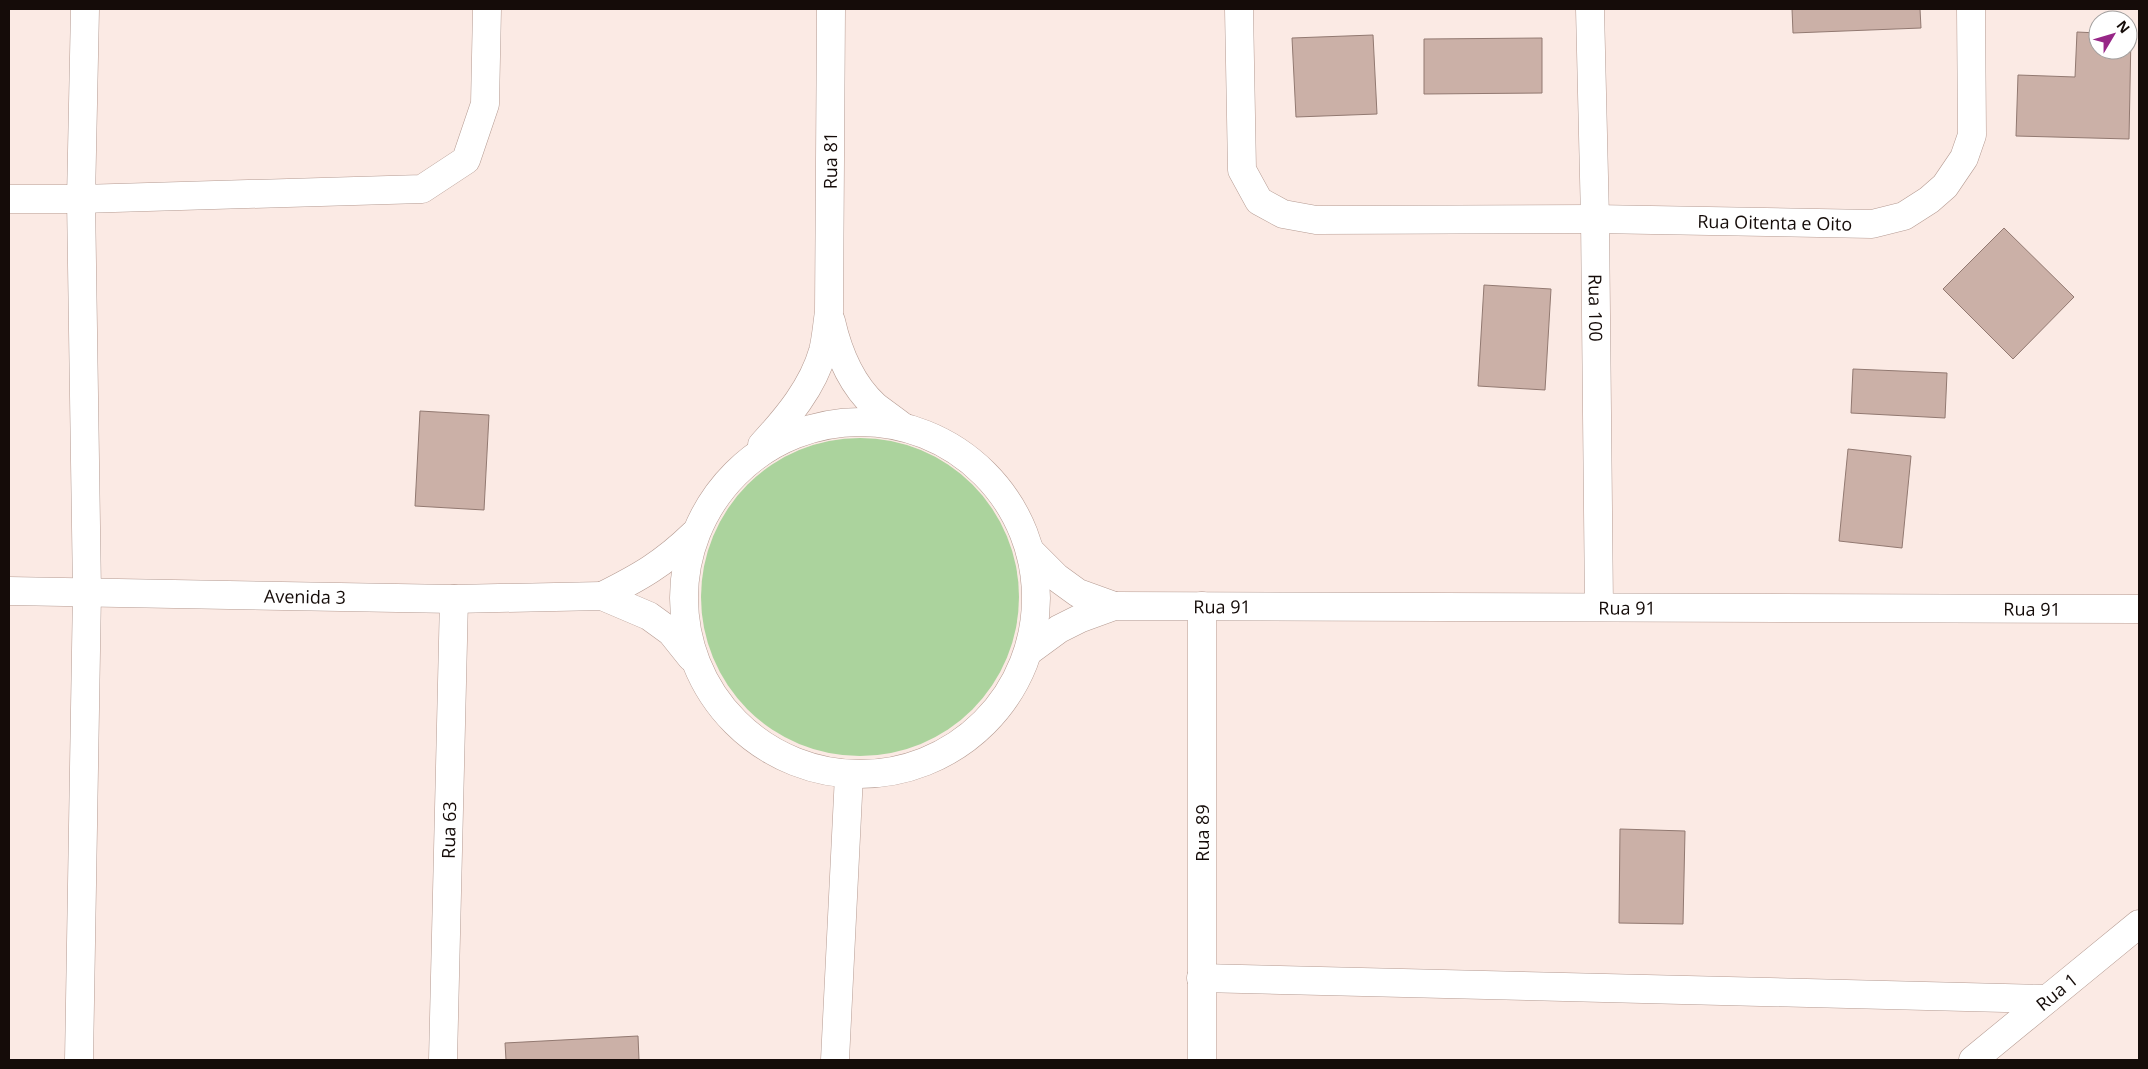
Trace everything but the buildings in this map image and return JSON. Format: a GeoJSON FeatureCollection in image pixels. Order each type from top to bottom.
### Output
{"type":"FeatureCollection","features":[{"type":"Feature","properties":{"kind":"street"},"geometry":{"type":"LineString","coordinates":[[79,1060],[87,592],[81,199],[85,9]]}},
{"type":"Feature","properties":{"kind":"street"},"geometry":{"type":"LineString","coordinates":[[9,199],[81,199],[422,189],[466,160],[485,104],[487,9]]}},
{"type":"Feature","properties":{"kind":"street","name":"Rua 81"},"geometry":{"type":"LineString","coordinates":[[829,312],[831,9]]}},
{"type":"Feature","properties":{"kind":"street","name":"Rua Oitenta e Oito"},"geometry":{"type":"LineString","coordinates":[[1239,9],[1242,170],[1259,201],[1283,214],[1316,220],[1595,219],[1872,224],[1904,216],[1945,186],[1964,158],[1972,135],[1971,9]]}},
{"type":"Feature","properties":{"kind":"street","name":"Rua 100"},"geometry":{"type":"LineString","coordinates":[[1590,9],[1595,219],[1599,607]]}},
{"type":"Feature","properties":{"kind":"street"},"geometry":{"type":"LineString","coordinates":[[829,312],[835,338],[858,387],[875,406],[903,427]]}},
{"type":"Feature","properties":{"kind":"street"},"geometry":{"type":"LineString","coordinates":[[602,596],[655,568],[674,554],[694,534],[720,490],[774,432],[814,377],[823,350],[829,312]]}},
{"type":"Feature","properties":{"kind":"street"},"geometry":{"type":"LineString","coordinates":[[602,596],[649,616],[671,632],[691,656],[706,684],[730,717],[761,744],[798,764],[849,775],[879,774],[919,765],[956,747],[988,721],[1012,689],[1029,651],[1036,618],[1036,587],[1030,551],[1023,531],[1003,495],[975,464],[941,441],[903,427],[842,422],[821,425],[783,438],[748,461]]}},
{"type":"Feature","properties":{"kind":"street"},"geometry":{"type":"LineString","coordinates":[[691,656],[684,612],[684,578],[694,534]]}},
{"type":"Feature","properties":{"kind":"street"},"geometry":{"type":"LineString","coordinates":[[1030,551],[1056,576],[1078,593],[1114,606]]}},
{"type":"Feature","properties":{"kind":"street","name":"Avenida 3"},"geometry":{"type":"LineString","coordinates":[[9,591],[454,599],[602,596]]}},
{"type":"Feature","properties":{"kind":"street","name":"Rua 63"},"geometry":{"type":"LineString","coordinates":[[443,1060],[454,599]]}},
{"type":"Feature","properties":{"kind":"street"},"geometry":{"type":"LineString","coordinates":[[1029,651],[1058,629],[1114,606]]}},
{"type":"Feature","properties":{"kind":"street","name":"Rua 91"},"geometry":{"type":"LineString","coordinates":[[1114,606],[2139,609]]}},
{"type":"Feature","properties":{"kind":"street","name":"Rua 89"},"geometry":{"type":"LineString","coordinates":[[1202,606],[1202,1060]]}},
{"type":"Feature","properties":{"kind":"street"},"geometry":{"type":"LineString","coordinates":[[835,1060],[849,775]]}},
{"type":"Feature","properties":{"kind":"street","name":"Rua 1"},"geometry":{"type":"LineString","coordinates":[[1973,1060],[2139,924]]}},
{"type":"Feature","properties":{"kind":"street"},"geometry":{"type":"LineString","coordinates":[[1201,978],[2047,1000]]}},
{"type":"Feature","properties":{"kind":"green space"},"geometry":{"type":"Polygon","coordinates":[[[860,438],[891,441],[921,450],[948,465],[973,484],[992,509],[1007,536],[1016,566],[1019,597],[1016,628],[1007,658],[992,685],[973,710],[948,729],[921,744],[891,753],[860,756],[829,753],[799,744],[772,729],[747,710],[728,685],[713,658],[704,628],[701,597],[704,566],[713,536],[728,509],[747,484],[772,465],[799,450],[829,441],[860,438]]]}}]}
